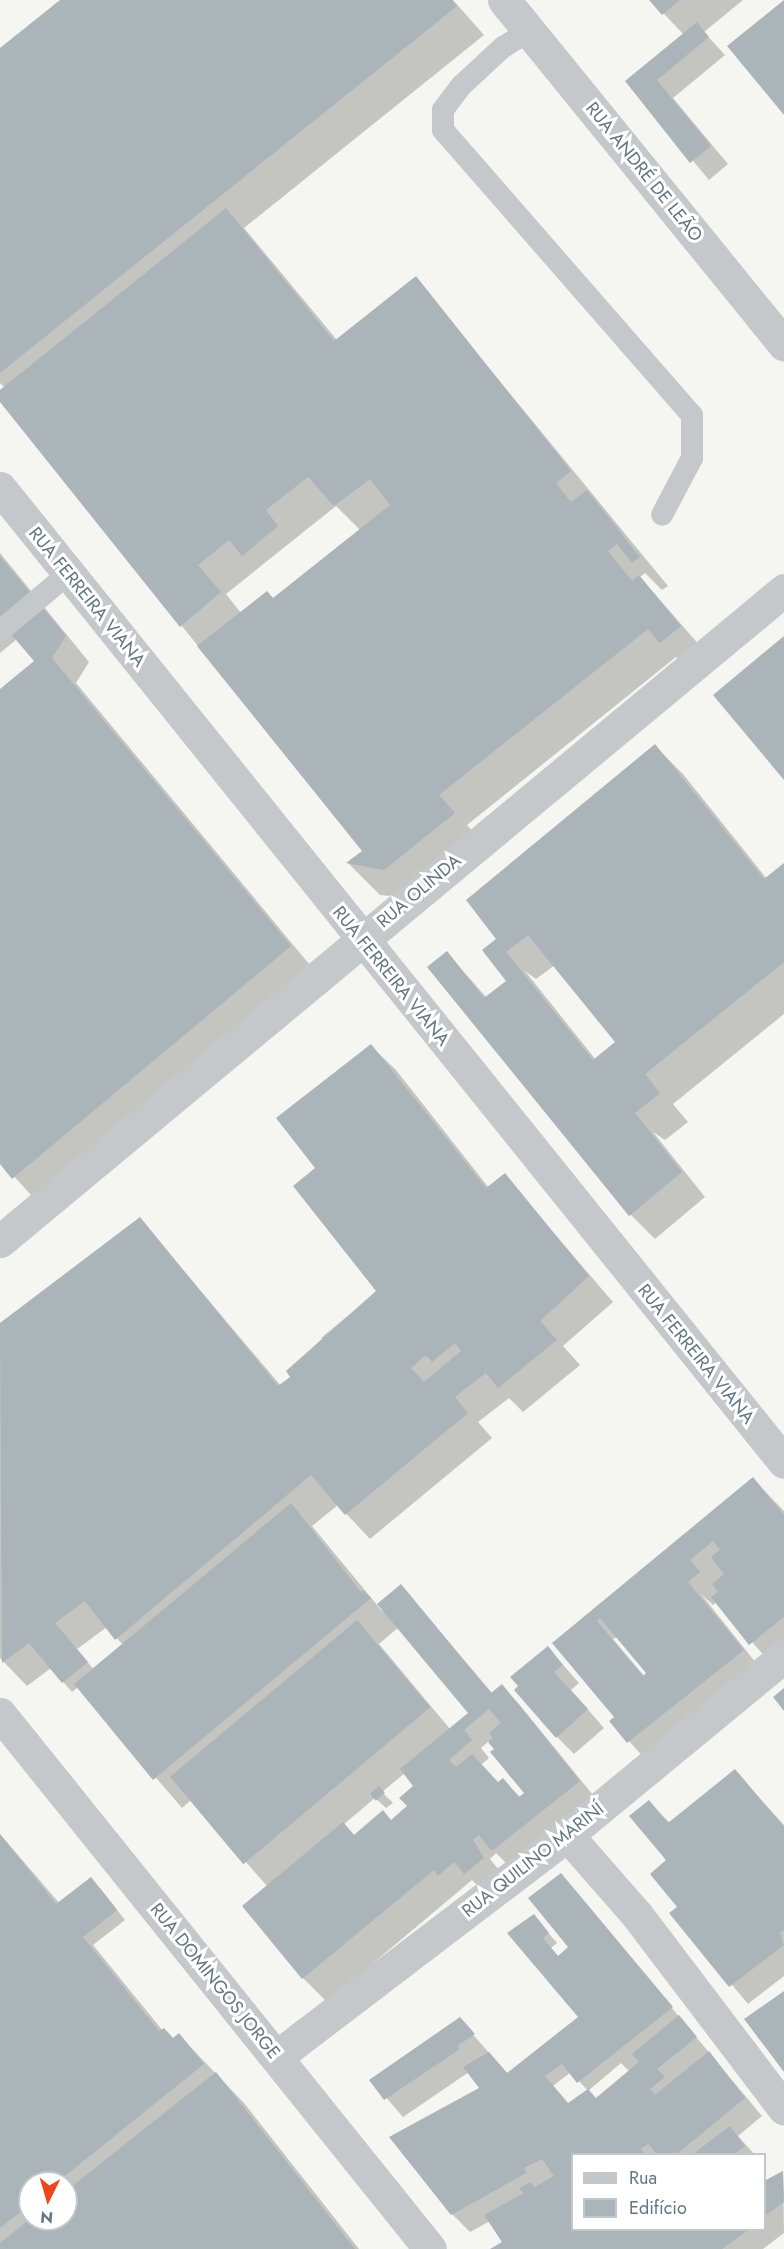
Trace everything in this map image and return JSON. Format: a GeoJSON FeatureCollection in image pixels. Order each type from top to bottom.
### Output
{"type":"FeatureCollection","features":[{"type":"Feature","properties":{"kind":"street","name":"RUA ANDRÉ DE LEÃO"},"geometry":{"type":"LineString","coordinates":[[504,0],[784,344]]}},
{"type":"Feature","properties":{"kind":"street","name":"RUA FERREIRA VIANA"},"geometry":{"type":"LineString","coordinates":[[0,488],[784,1462]]}},
{"type":"Feature","properties":{"kind":"street","name":"RUA OLINDA"},"geometry":{"type":"LineString","coordinates":[[0,1241],[362,938],[784,590]]}},
{"type":"Feature","properties":{"kind":"street","name":"RUA QUILINO MARINÍ"},"geometry":{"type":"LineString","coordinates":[[276,2056],[567,1835],[784,1656]]}},
{"type":"Feature","properties":{"kind":"street","name":"RUA DOMINGOS JORGE"},"geometry":{"type":"LineString","coordinates":[[0,1714],[430,2249]]}},
{"type":"Feature","properties":{"kind":"street"},"geometry":{"type":"LineString","coordinates":[[567,1835],[637,1915],[784,2109]]}},
{"type":"Feature","properties":{"kind":"lane"},"geometry":{"type":"LineString","coordinates":[[530,31],[503,48],[461,86],[443,110],[443,130],[692,415],[692,458],[662,515]]}},
{"type":"Feature","properties":{"kind":"lane"},"geometry":{"type":"LineString","coordinates":[[0,631],[68,574]]}},
{"type":"Feature","properties":{"kind":"building"},"geometry":{"type":"Polygon","coordinates":[[[60,0],[452,0],[457,6],[0,373],[0,48],[60,0]]]}},
{"type":"Feature","properties":{"kind":"building"},"geometry":{"type":"Polygon","coordinates":[[[649,0],[680,0],[662,15],[649,0]]]}},
{"type":"Feature","properties":{"kind":"building"},"geometry":{"type":"Polygon","coordinates":[[[784,0],[784,115],[727,46],[784,0]]]}},
{"type":"Feature","properties":{"kind":"building"},"geometry":{"type":"Polygon","coordinates":[[[697,22],[709,37],[657,80],[711,146],[690,163],[625,81],[697,22]]]}},
{"type":"Feature","properties":{"kind":"building"},"geometry":{"type":"Polygon","coordinates":[[[226,208],[334,341],[416,276],[571,471],[556,483],[571,502],[587,490],[640,557],[632,563],[617,544],[608,551],[632,581],[639,575],[681,626],[660,643],[648,629],[439,795],[455,813],[384,870],[346,863],[362,851],[197,646],[267,591],[273,598],[390,505],[370,479],[334,506],[308,477],[266,510],[278,526],[242,556],[229,540],[198,565],[221,592],[180,627],[0,402],[0,390],[226,208]]]}},
{"type":"Feature","properties":{"kind":"building"},"geometry":{"type":"Polygon","coordinates":[[[0,556],[66,636],[52,658],[291,946],[12,1179],[0,1164],[0,689],[34,661],[0,621],[0,556]]]}},
{"type":"Feature","properties":{"kind":"building"},"geometry":{"type":"Polygon","coordinates":[[[784,636],[784,780],[713,695],[784,636]]]}},
{"type":"Feature","properties":{"kind":"building"},"geometry":{"type":"Polygon","coordinates":[[[655,744],[764,879],[784,863],[784,962],[645,1074],[660,1093],[635,1113],[682,1172],[629,1216],[427,967],[447,951],[484,998],[506,981],[482,950],[496,939],[466,900],[655,744]],[[528,935],[506,952],[593,1060],[615,1042],[528,935]]]}},
{"type":"Feature","properties":{"kind":"building"},"geometry":{"type":"Polygon","coordinates":[[[371,1044],[486,1188],[505,1173],[589,1276],[540,1321],[557,1340],[498,1388],[486,1373],[455,1397],[468,1413],[345,1515],[311,1475],[115,1640],[85,1601],[55,1623],[88,1662],[62,1683],[29,1643],[2,1663],[0,1323],[140,1217],[278,1386],[290,1377],[286,1371],[376,1291],[293,1186],[315,1168],[276,1118],[371,1044]],[[455,1343],[432,1362],[426,1355],[411,1368],[424,1382],[461,1351],[455,1343]]]}},
{"type":"Feature","properties":{"kind":"building"},"geometry":{"type":"Polygon","coordinates":[[[753,1477],[784,1515],[784,1617],[749,1645],[711,1597],[718,1592],[712,1584],[724,1574],[711,1557],[720,1550],[713,1541],[690,1560],[700,1572],[688,1582],[744,1650],[627,1743],[609,1721],[614,1717],[552,1643],[753,1477]],[[600,1618],[597,1621],[643,1676],[646,1673],[600,1618]]]}},
{"type":"Feature","properties":{"kind":"building"},"geometry":{"type":"Polygon","coordinates":[[[291,1503],[361,1592],[363,1590],[371,1598],[153,1780],[74,1684],[291,1503]]]}},
{"type":"Feature","properties":{"kind":"building"},"geometry":{"type":"Polygon","coordinates":[[[401,1584],[491,1693],[502,1684],[580,1781],[492,1851],[479,1835],[473,1840],[484,1858],[464,1874],[454,1862],[438,1876],[434,1870],[302,1979],[242,1906],[343,1822],[354,1835],[383,1810],[391,1820],[407,1806],[399,1798],[413,1786],[400,1769],[468,1713],[377,1604],[401,1584]],[[489,1709],[464,1730],[472,1740],[449,1760],[456,1767],[472,1754],[498,1782],[503,1778],[519,1797],[524,1793],[490,1752],[494,1749],[488,1742],[493,1738],[489,1733],[501,1723],[489,1709]]]}},
{"type":"Feature","properties":{"kind":"building"},"geometry":{"type":"Polygon","coordinates":[[[357,1620],[430,1707],[243,1864],[170,1777],[357,1620]]]}},
{"type":"Feature","properties":{"kind":"building"},"geometry":{"type":"Polygon","coordinates":[[[548,1646],[563,1665],[554,1672],[588,1709],[556,1738],[514,1690],[518,1686],[510,1677],[548,1646]]]}},
{"type":"Feature","properties":{"kind":"building"},"geometry":{"type":"Polygon","coordinates":[[[784,1688],[784,1711],[773,1697],[784,1688]]]}},
{"type":"Feature","properties":{"kind":"building"},"geometry":{"type":"Polygon","coordinates":[[[735,1769],[784,1827],[784,1930],[780,1933],[784,1945],[729,1987],[669,1913],[677,1907],[650,1874],[666,1860],[629,1816],[649,1800],[668,1823],[735,1769]]]}},
{"type":"Feature","properties":{"kind":"building"},"geometry":{"type":"Polygon","coordinates":[[[379,1786],[385,1793],[376,1801],[370,1794],[379,1786]]]}},
{"type":"Feature","properties":{"kind":"building"},"geometry":{"type":"Polygon","coordinates":[[[0,1834],[56,1904],[91,1877],[117,1910],[83,1937],[159,2031],[164,2028],[173,2038],[179,2033],[204,2064],[71,2171],[18,2171],[18,2214],[0,2228],[0,1834]]]}},
{"type":"Feature","properties":{"kind":"building"},"geometry":{"type":"Polygon","coordinates":[[[561,1873],[673,2007],[577,2083],[562,2064],[545,2076],[568,2103],[588,2089],[596,2098],[639,2062],[632,2054],[679,2015],[697,2037],[657,2069],[665,2077],[650,2089],[655,2095],[709,2051],[745,2098],[678,2153],[656,2153],[648,2144],[641,2149],[644,2153],[571,2153],[571,2231],[747,2231],[722,2249],[490,2249],[502,2242],[484,2215],[524,2193],[519,2188],[531,2182],[534,2187],[554,2176],[542,2159],[524,2168],[526,2173],[451,2215],[389,2137],[479,2088],[463,2067],[489,2052],[507,2073],[578,2017],[507,1933],[534,1914],[549,1933],[543,1938],[558,1956],[568,1947],[528,1898],[561,1873]]]}},
{"type":"Feature","properties":{"kind":"building"},"geometry":{"type":"Polygon","coordinates":[[[784,1991],[784,2072],[744,2019],[784,1991]]]}},
{"type":"Feature","properties":{"kind":"building"},"geometry":{"type":"Polygon","coordinates":[[[460,2017],[475,2034],[457,2046],[460,2049],[384,2100],[369,2080],[460,2017]]]}},
{"type":"Feature","properties":{"kind":"building"},"geometry":{"type":"Polygon","coordinates":[[[216,2072],[355,2249],[0,2249],[0,2243],[18,2229],[18,2231],[78,2231],[78,2181],[216,2072]]]}},
{"type":"Feature","properties":{"kind":"building"},"geometry":{"type":"Polygon","coordinates":[[[730,2126],[745,2146],[736,2153],[694,2153],[730,2126]]]}},
{"type":"Feature","properties":{"kind":"building"},"geometry":{"type":"Polygon","coordinates":[[[783,2171],[784,2202],[766,2216],[766,2180],[783,2171]]]}}]}
